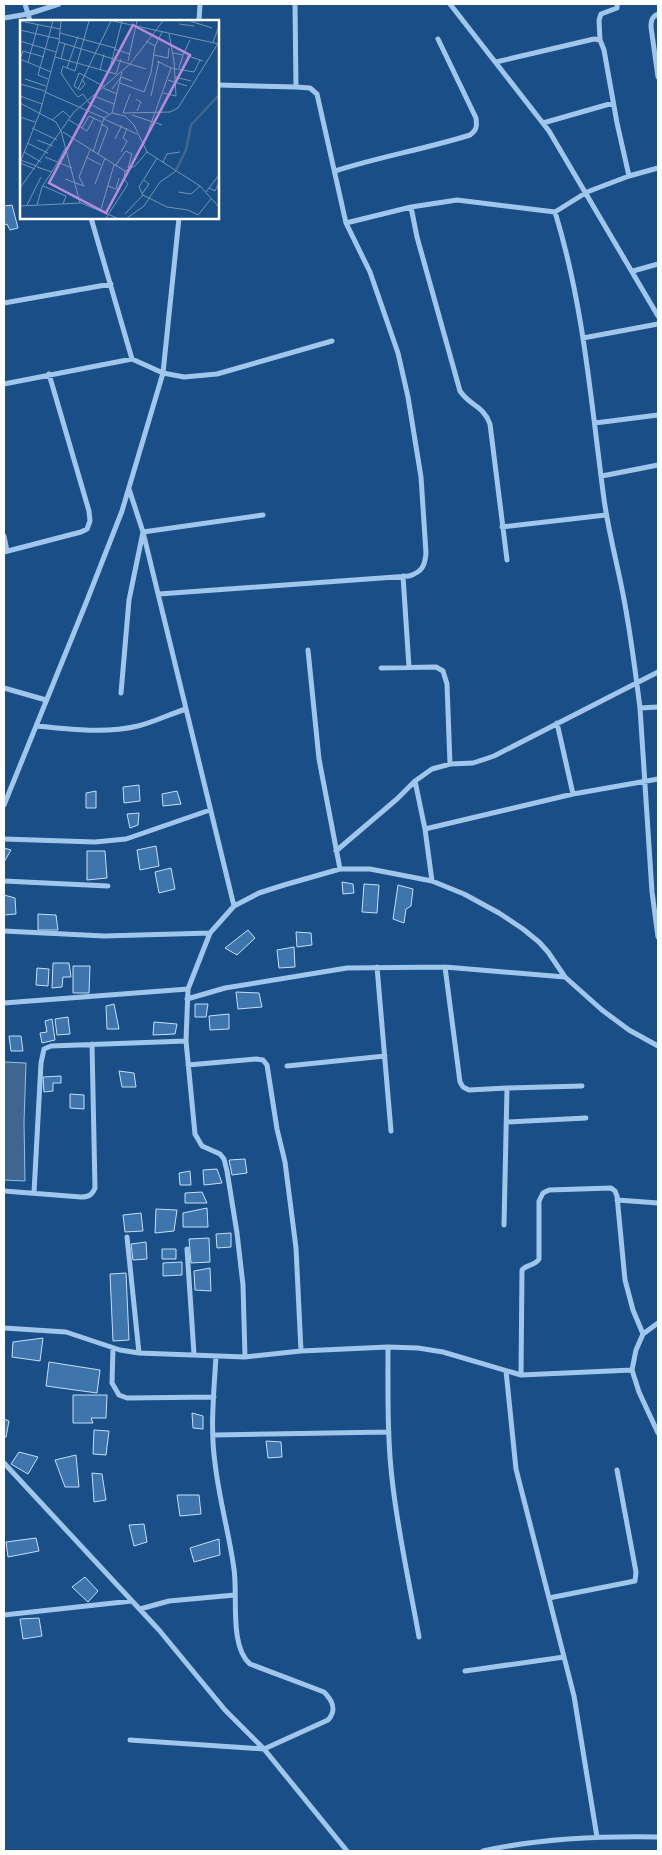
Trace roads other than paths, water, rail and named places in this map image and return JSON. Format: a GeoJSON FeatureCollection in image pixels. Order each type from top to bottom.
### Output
{"type":"FeatureCollection","features":[{"type":"Feature","properties":{"kind":"street"},"geometry":{"type":"LineString","coordinates":[[25,4],[30,20]]}},
{"type":"Feature","properties":{"kind":"street"},"geometry":{"type":"LineString","coordinates":[[4,18],[28,14],[58,4]]}},
{"type":"Feature","properties":{"kind":"street"},"geometry":{"type":"LineString","coordinates":[[198,20],[200,4]]}},
{"type":"Feature","properties":{"kind":"street"},"geometry":{"type":"LineString","coordinates":[[295,4],[296,87]]}},
{"type":"Feature","properties":{"kind":"street"},"geometry":{"type":"LineString","coordinates":[[450,4],[543,123],[587,192],[658,316]]}},
{"type":"Feature","properties":{"kind":"street"},"geometry":{"type":"LineString","coordinates":[[617,4],[617,8],[614,10],[601,14],[599,20],[600,40],[604,50],[629,176]]}},
{"type":"Feature","properties":{"kind":"street"},"geometry":{"type":"LineString","coordinates":[[658,14],[651,21],[651,28],[658,77]]}},
{"type":"Feature","properties":{"kind":"street"},"geometry":{"type":"LineString","coordinates":[[334,171],[378,158],[430,147],[470,135],[474,131],[477,126],[476,118],[438,39]]}},
{"type":"Feature","properties":{"kind":"street"},"geometry":{"type":"LineString","coordinates":[[496,62],[594,39],[600,40]]}},
{"type":"Feature","properties":{"kind":"street"},"geometry":{"type":"LineString","coordinates":[[159,594],[403,576],[416,574],[421,571],[425,562],[420,468],[408,396],[398,353],[384,310],[370,272],[346,223],[317,94],[310,88],[219,85]]}},
{"type":"Feature","properties":{"kind":"street"},"geometry":{"type":"LineString","coordinates":[[543,123],[613,103]]}},
{"type":"Feature","properties":{"kind":"street"},"geometry":{"type":"LineString","coordinates":[[346,223],[412,207],[457,200],[555,212],[587,192],[629,176],[658,168]]}},
{"type":"Feature","properties":{"kind":"street"},"geometry":{"type":"LineString","coordinates":[[412,207],[417,237],[460,391],[465,399],[482,409],[490,424],[507,560]]}},
{"type":"Feature","properties":{"kind":"street"},"geometry":{"type":"LineString","coordinates":[[555,212],[583,338],[606,515],[622,590],[637,682],[652,892],[658,937]]}},
{"type":"Feature","properties":{"kind":"street"},"geometry":{"type":"LineString","coordinates":[[91,219],[132,359]]}},
{"type":"Feature","properties":{"kind":"street"},"geometry":{"type":"LineString","coordinates":[[4,805],[90,593],[129,488],[163,373],[179,219]]}},
{"type":"Feature","properties":{"kind":"street"},"geometry":{"type":"LineString","coordinates":[[633,270],[658,264]]}},
{"type":"Feature","properties":{"kind":"street"},"geometry":{"type":"LineString","coordinates":[[4,303],[111,284]]}},
{"type":"Feature","properties":{"kind":"street"},"geometry":{"type":"LineString","coordinates":[[583,338],[658,324]]}},
{"type":"Feature","properties":{"kind":"street"},"geometry":{"type":"LineString","coordinates":[[4,384],[132,359],[163,373],[184,377],[217,374],[332,340]]}},
{"type":"Feature","properties":{"kind":"street"},"geometry":{"type":"LineString","coordinates":[[4,536],[6,552],[81,532],[87,529],[90,521],[89,511],[49,374]]}},
{"type":"Feature","properties":{"kind":"street"},"geometry":{"type":"LineString","coordinates":[[595,424],[658,415]]}},
{"type":"Feature","properties":{"kind":"street"},"geometry":{"type":"LineString","coordinates":[[602,476],[658,465]]}},
{"type":"Feature","properties":{"kind":"street"},"geometry":{"type":"LineString","coordinates":[[129,488],[159,594],[234,906]]}},
{"type":"Feature","properties":{"kind":"street"},"geometry":{"type":"LineString","coordinates":[[143,532],[263,514]]}},
{"type":"Feature","properties":{"kind":"street"},"geometry":{"type":"LineString","coordinates":[[502,527],[606,515]]}},
{"type":"Feature","properties":{"kind":"street"},"geometry":{"type":"LineString","coordinates":[[121,693],[130,592],[143,532]]}},
{"type":"Feature","properties":{"kind":"street"},"geometry":{"type":"LineString","coordinates":[[403,576],[409,667]]}},
{"type":"Feature","properties":{"kind":"street"},"geometry":{"type":"LineString","coordinates":[[308,650],[319,759],[340,870]]}},
{"type":"Feature","properties":{"kind":"street"},"geometry":{"type":"LineString","coordinates":[[381,668],[436,667],[443,671],[445,675],[450,764]]}},
{"type":"Feature","properties":{"kind":"street"},"geometry":{"type":"LineString","coordinates":[[336,851],[397,799],[415,781],[432,769],[450,764],[473,762],[494,756],[658,672]]}},
{"type":"Feature","properties":{"kind":"street"},"geometry":{"type":"LineString","coordinates":[[4,688],[46,700]]}},
{"type":"Feature","properties":{"kind":"street"},"geometry":{"type":"LineString","coordinates":[[640,708],[658,707]]}},
{"type":"Feature","properties":{"kind":"street"},"geometry":{"type":"LineString","coordinates":[[36,726],[84,730],[117,729],[138,726],[186,709]]}},
{"type":"Feature","properties":{"kind":"street"},"geometry":{"type":"LineString","coordinates":[[557,723],[573,794]]}},
{"type":"Feature","properties":{"kind":"street"},"geometry":{"type":"LineString","coordinates":[[425,829],[573,794],[658,779]]}},
{"type":"Feature","properties":{"kind":"street"},"geometry":{"type":"LineString","coordinates":[[415,781],[425,829],[432,882]]}},
{"type":"Feature","properties":{"kind":"street"},"geometry":{"type":"LineString","coordinates":[[4,840],[95,842],[126,840],[210,810]]}},
{"type":"Feature","properties":{"kind":"street"},"geometry":{"type":"LineString","coordinates":[[245,1357],[243,1285],[227,1171],[224,1159],[220,1154],[202,1146],[195,1134],[186,1041],[188,989],[210,933],[234,906],[284,885],[340,870],[370,869],[432,882],[464,894],[499,913],[523,929],[548,952],[565,977],[608,1015],[629,1030],[658,1046]]}},
{"type":"Feature","properties":{"kind":"street"},"geometry":{"type":"LineString","coordinates":[[4,881],[108,886]]}},
{"type":"Feature","properties":{"kind":"street"},"geometry":{"type":"LineString","coordinates":[[4,931],[104,936],[210,933]]}},
{"type":"Feature","properties":{"kind":"street"},"geometry":{"type":"LineString","coordinates":[[377,967],[391,1131]]}},
{"type":"Feature","properties":{"kind":"street"},"geometry":{"type":"LineString","coordinates":[[187,999],[225,988],[347,968],[445,968],[565,977]]}},
{"type":"Feature","properties":{"kind":"street"},"geometry":{"type":"LineString","coordinates":[[445,968],[460,1082],[463,1087],[468,1090],[582,1086]]}},
{"type":"Feature","properties":{"kind":"street"},"geometry":{"type":"LineString","coordinates":[[4,1003],[188,989]]}},
{"type":"Feature","properties":{"kind":"street"},"geometry":{"type":"LineString","coordinates":[[34,1193],[42,1054],[44,1049],[51,1046],[186,1041]]}},
{"type":"Feature","properties":{"kind":"street"},"geometry":{"type":"LineString","coordinates":[[4,1191],[81,1197],[88,1197],[93,1194],[95,1188],[92,1044]]}},
{"type":"Feature","properties":{"kind":"street"},"geometry":{"type":"LineString","coordinates":[[287,1066],[385,1056]]}},
{"type":"Feature","properties":{"kind":"street"},"geometry":{"type":"LineString","coordinates":[[188,1066],[256,1059],[263,1060],[267,1065],[284,1162],[296,1248],[301,1351]]}},
{"type":"Feature","properties":{"kind":"street"},"geometry":{"type":"LineString","coordinates":[[504,1225],[507,1088]]}},
{"type":"Feature","properties":{"kind":"street"},"geometry":{"type":"LineString","coordinates":[[506,1122],[586,1118]]}},
{"type":"Feature","properties":{"kind":"street"},"geometry":{"type":"LineString","coordinates":[[521,1375],[522,1272],[524,1267],[534,1264],[539,1259],[540,1198],[543,1193],[549,1190],[610,1188],[614,1191],[617,1200],[625,1280],[633,1310],[643,1334]]}},
{"type":"Feature","properties":{"kind":"street"},"geometry":{"type":"LineString","coordinates":[[617,1200],[658,1203]]}},
{"type":"Feature","properties":{"kind":"street"},"geometry":{"type":"LineString","coordinates":[[127,1238],[138,1353]]}},
{"type":"Feature","properties":{"kind":"street"},"geometry":{"type":"LineString","coordinates":[[187,1249],[194,1354]]}},
{"type":"Feature","properties":{"kind":"street"},"geometry":{"type":"LineString","coordinates":[[658,1323],[643,1334],[636,1350],[632,1370],[639,1392],[658,1433]]}},
{"type":"Feature","properties":{"kind":"street"},"geometry":{"type":"LineString","coordinates":[[4,1328],[66,1332],[113,1348],[138,1353],[245,1357],[301,1351],[388,1347],[418,1348],[443,1352],[521,1375],[632,1370]]}},
{"type":"Feature","properties":{"kind":"street"},"geometry":{"type":"LineString","coordinates":[[388,1347],[392,1486],[419,1637]]}},
{"type":"Feature","properties":{"kind":"street"},"geometry":{"type":"LineString","coordinates":[[113,1348],[112,1383],[118,1395],[126,1398],[214,1397]]}},
{"type":"Feature","properties":{"kind":"street"},"geometry":{"type":"LineString","coordinates":[[130,1740],[264,1749],[328,1720],[333,1714],[334,1706],[324,1692],[250,1664],[240,1652],[237,1633],[234,1570],[214,1461],[216,1356]]}},
{"type":"Feature","properties":{"kind":"street"},"geometry":{"type":"LineString","coordinates":[[506,1372],[516,1470],[574,1696],[597,1837]]}},
{"type":"Feature","properties":{"kind":"street"},"geometry":{"type":"LineString","coordinates":[[214,1434],[389,1432]]}},
{"type":"Feature","properties":{"kind":"street"},"geometry":{"type":"LineString","coordinates":[[4,1463],[132,1601],[225,1710],[264,1749],[347,1851]]}},
{"type":"Feature","properties":{"kind":"street"},"geometry":{"type":"LineString","coordinates":[[549,1598],[635,1581],[636,1572],[617,1470]]}},
{"type":"Feature","properties":{"kind":"street"},"geometry":{"type":"LineString","coordinates":[[140,1610],[168,1601],[235,1596]]}},
{"type":"Feature","properties":{"kind":"street"},"geometry":{"type":"LineString","coordinates":[[4,1615],[132,1601]]}},
{"type":"Feature","properties":{"kind":"street"},"geometry":{"type":"LineString","coordinates":[[465,1671],[564,1657]]}},
{"type":"Feature","properties":{"kind":"street"},"geometry":{"type":"LineString","coordinates":[[484,1851],[539,1842],[597,1837],[658,1837]]}},
{"type":"Feature","properties":{"kind":"water"},"geometry":{"type":"Polygon","coordinates":[[[4,1062],[26,1063],[25,1181],[4,1180],[4,1062]]]}}]}
